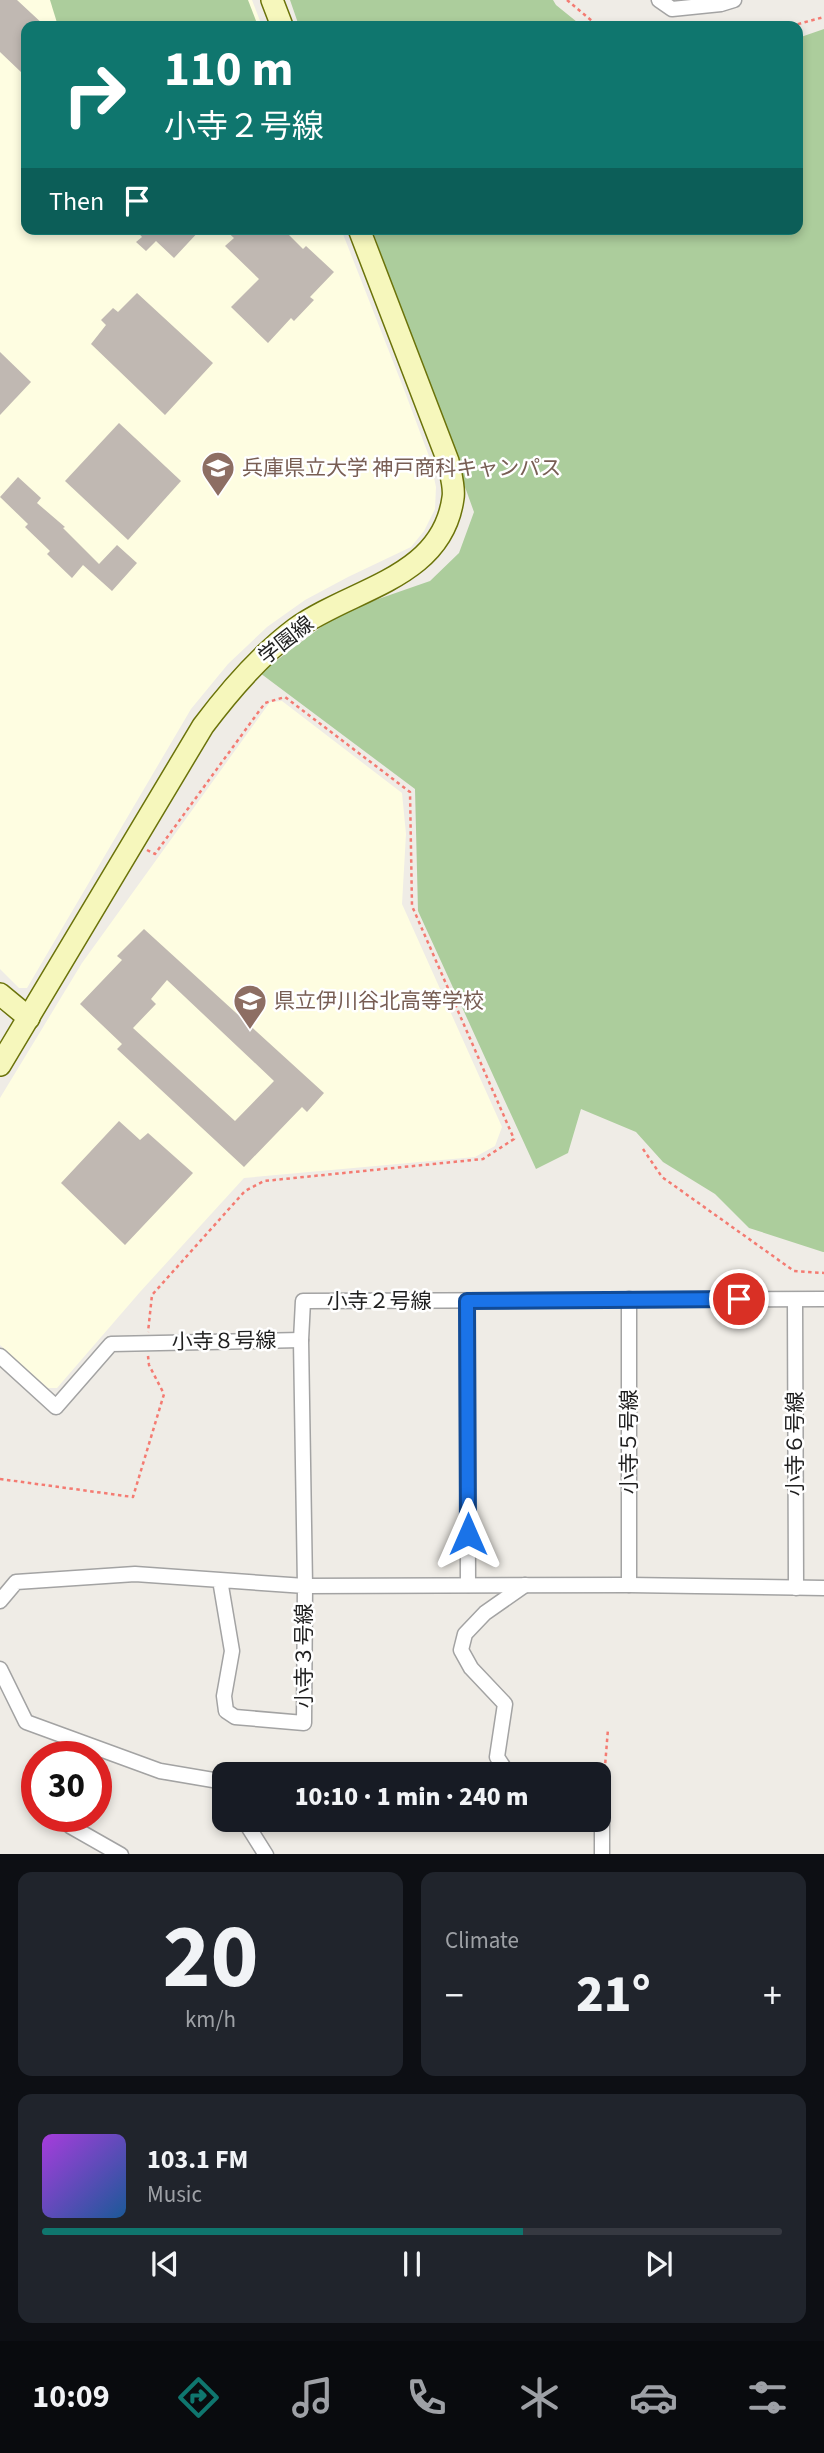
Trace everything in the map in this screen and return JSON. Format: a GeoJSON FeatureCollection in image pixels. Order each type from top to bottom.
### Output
{"type":"FeatureCollection","features":[{"type":"Feature","properties":{"kind":"street"},"geometry":{"type":"LineString","coordinates":[[272,0],[280,21]]}},
{"type":"Feature","properties":{"kind":"street"},"geometry":{"type":"LineString","coordinates":[[659,0],[672,9],[734,0]]}},
{"type":"Feature","properties":{"kind":"street","name":"学園線"},"geometry":{"type":"LineString","coordinates":[[0,1065],[203,726],[230,691],[269,650],[297,628],[333,606],[407,571],[428,554],[446,529],[454,496],[448,461],[361,235]]}},
{"type":"Feature","properties":{"kind":"street"},"geometry":{"type":"LineString","coordinates":[[0,994],[29,1018]]}},
{"type":"Feature","properties":{"kind":"street","name":"小寺５号線"},"geometry":{"type":"LineString","coordinates":[[629,1299],[629,1585]]}},
{"type":"Feature","properties":{"kind":"street","name":"小寺２号線"},"geometry":{"type":"LineString","coordinates":[[304,1586],[303,1301],[824,1299]]}},
{"type":"Feature","properties":{"kind":"street","name":"小寺６号線"},"geometry":{"type":"LineString","coordinates":[[795,1300],[796,1588]]}},
{"type":"Feature","properties":{"kind":"street"},"geometry":{"type":"LineString","coordinates":[[467,1301],[468,1585]]}},
{"type":"Feature","properties":{"kind":"street","name":"小寺８号線"},"geometry":{"type":"LineString","coordinates":[[0,1356],[56,1407],[111,1344],[302,1340]]}},
{"type":"Feature","properties":{"kind":"street"},"geometry":{"type":"LineString","coordinates":[[0,1601],[16,1582],[135,1574],[304,1586],[629,1585],[824,1588]]}},
{"type":"Feature","properties":{"kind":"street","name":"小寺３号線"},"geometry":{"type":"LineString","coordinates":[[220,1580],[232,1651],[224,1696],[226,1711],[235,1717],[304,1723],[304,1586]]}},
{"type":"Feature","properties":{"kind":"street"},"geometry":{"type":"LineString","coordinates":[[500,1762],[497,1757],[505,1704],[471,1668],[461,1650],[465,1634],[485,1613],[525,1585]]}},
{"type":"Feature","properties":{"kind":"street"},"geometry":{"type":"LineString","coordinates":[[0,1669],[26,1722],[67,1741]]}},
{"type":"Feature","properties":{"kind":"street"},"geometry":{"type":"LineString","coordinates":[[112,1758],[160,1772],[212,1780]]}},
{"type":"Feature","properties":{"kind":"street"},"geometry":{"type":"LineString","coordinates":[[81,1832],[121,1854]]}},
{"type":"Feature","properties":{"kind":"street"},"geometry":{"type":"LineString","coordinates":[[252,1832],[266,1854]]}},
{"type":"Feature","properties":{"kind":"street"},"geometry":{"type":"LineString","coordinates":[[602,1832],[603,1854]]}},
{"type":"Feature","properties":{"kind":"path"},"geometry":{"type":"LineString","coordinates":[[568,0],[592,21]]}},
{"type":"Feature","properties":{"kind":"path"},"geometry":{"type":"LineString","coordinates":[[803,23],[824,17]]}},
{"type":"Feature","properties":{"kind":"path"},"geometry":{"type":"LineString","coordinates":[[0,1479],[133,1496],[164,1394],[149,1365],[147,1342],[152,1296],[245,1191],[264,1181],[483,1159],[514,1139],[412,906],[410,792],[285,697],[265,703],[155,854],[133,844]]}},
{"type":"Feature","properties":{"kind":"path"},"geometry":{"type":"LineString","coordinates":[[643,1149],[662,1177],[794,1270],[824,1273]]}},
{"type":"Feature","properties":{"kind":"path"},"geometry":{"type":"LineString","coordinates":[[605,1762],[608,1730]]}},
{"type":"Feature","properties":{"kind":"shaded area","name":"兵庫県立大学 神戸商科キャンパス"},"geometry":{"type":"Polygon","coordinates":[[[0,0],[252,0],[260,21],[21,21],[21,235],[343,235],[430,459],[436,487],[435,509],[424,531],[411,547],[305,600],[267,627],[228,664],[191,709],[27,988],[19,988],[0,969],[0,0]]]}},
{"type":"Feature","properties":{"kind":"shaded area","name":"県立伊川谷北高等学校"},"geometry":{"type":"Polygon","coordinates":[[[282,701],[402,793],[406,834],[402,904],[502,1127],[495,1146],[475,1157],[244,1178],[57,1388],[48,1388],[0,1345],[0,1098],[82,963],[270,702],[282,701]]]}},
{"type":"Feature","properties":{"kind":"green space"},"geometry":{"type":"Polygon","coordinates":[[[50,0],[248,0],[256,21],[56,21],[50,0]]]}},
{"type":"Feature","properties":{"kind":"green space"},"geometry":{"type":"Polygon","coordinates":[[[290,0],[553,0],[576,21],[297,21],[290,0]]]}},
{"type":"Feature","properties":{"kind":"green space"},"geometry":{"type":"Polygon","coordinates":[[[824,29],[824,1252],[749,1228],[715,1194],[663,1162],[636,1132],[581,1109],[568,1153],[536,1169],[418,911],[415,789],[260,673],[341,612],[430,581],[459,553],[474,512],[374,235],[803,235],[803,36],[824,29]]]}},
{"type":"Feature","properties":{"kind":"building"},"geometry":{"type":"Polygon","coordinates":[[[0,0],[17,0],[40,21],[21,21],[21,72],[0,52],[0,0]]]}},
{"type":"Feature","properties":{"kind":"building"},"geometry":{"type":"Polygon","coordinates":[[[140,235],[195,235],[174,258],[156,241],[146,251],[136,242],[142,237],[140,235]]]}},
{"type":"Feature","properties":{"kind":"building"},"geometry":{"type":"Polygon","coordinates":[[[231,235],[289,235],[303,249],[306,246],[334,272],[310,297],[314,300],[294,321],[291,318],[268,343],[231,307],[259,279],[225,246],[234,238],[231,235]]]}},
{"type":"Feature","properties":{"kind":"building"},"geometry":{"type":"Polygon","coordinates":[[[137,293],[213,363],[165,415],[91,344],[106,325],[101,320],[113,308],[118,312],[137,293]]]}},
{"type":"Feature","properties":{"kind":"building"},"geometry":{"type":"Polygon","coordinates":[[[0,352],[31,382],[0,415],[0,352]]]}},
{"type":"Feature","properties":{"kind":"building"},"geometry":{"type":"Polygon","coordinates":[[[119,423],[181,481],[128,540],[65,481],[119,423]]]}},
{"type":"Feature","properties":{"kind":"building"},"geometry":{"type":"Polygon","coordinates":[[[18,477],[41,498],[37,503],[65,527],[63,528],[99,564],[117,545],[137,563],[112,591],[83,565],[72,578],[47,554],[50,551],[25,527],[28,524],[0,497],[18,477]]]}},
{"type":"Feature","properties":{"kind":"building"},"geometry":{"type":"Polygon","coordinates":[[[144,929],[324,1093],[307,1112],[302,1107],[244,1167],[117,1049],[122,1044],[80,1004],[122,960],[117,956],[144,929]],[[167,980],[151,999],[156,1004],[133,1028],[235,1121],[274,1081],[167,980]]]}},
{"type":"Feature","properties":{"kind":"building"},"geometry":{"type":"Polygon","coordinates":[[[119,1121],[140,1140],[148,1133],[193,1173],[125,1245],[61,1183],[119,1121]]]}},
{"type":"Feature","properties":{"kind":"place","name":"兵庫県立大学 神戸商科キャンパス"},"geometry":{"type":"Point","coordinates":[218,498]}},
{"type":"Feature","properties":{"kind":"place","name":"県立伊川谷北高等学校"},"geometry":{"type":"Point","coordinates":[250,1031]}},
{"type":"Feature","properties":{"kind":"route"},"geometry":{"type":"LineString","coordinates":[[468,1534],[467,1301],[739,1299]]}}]}
